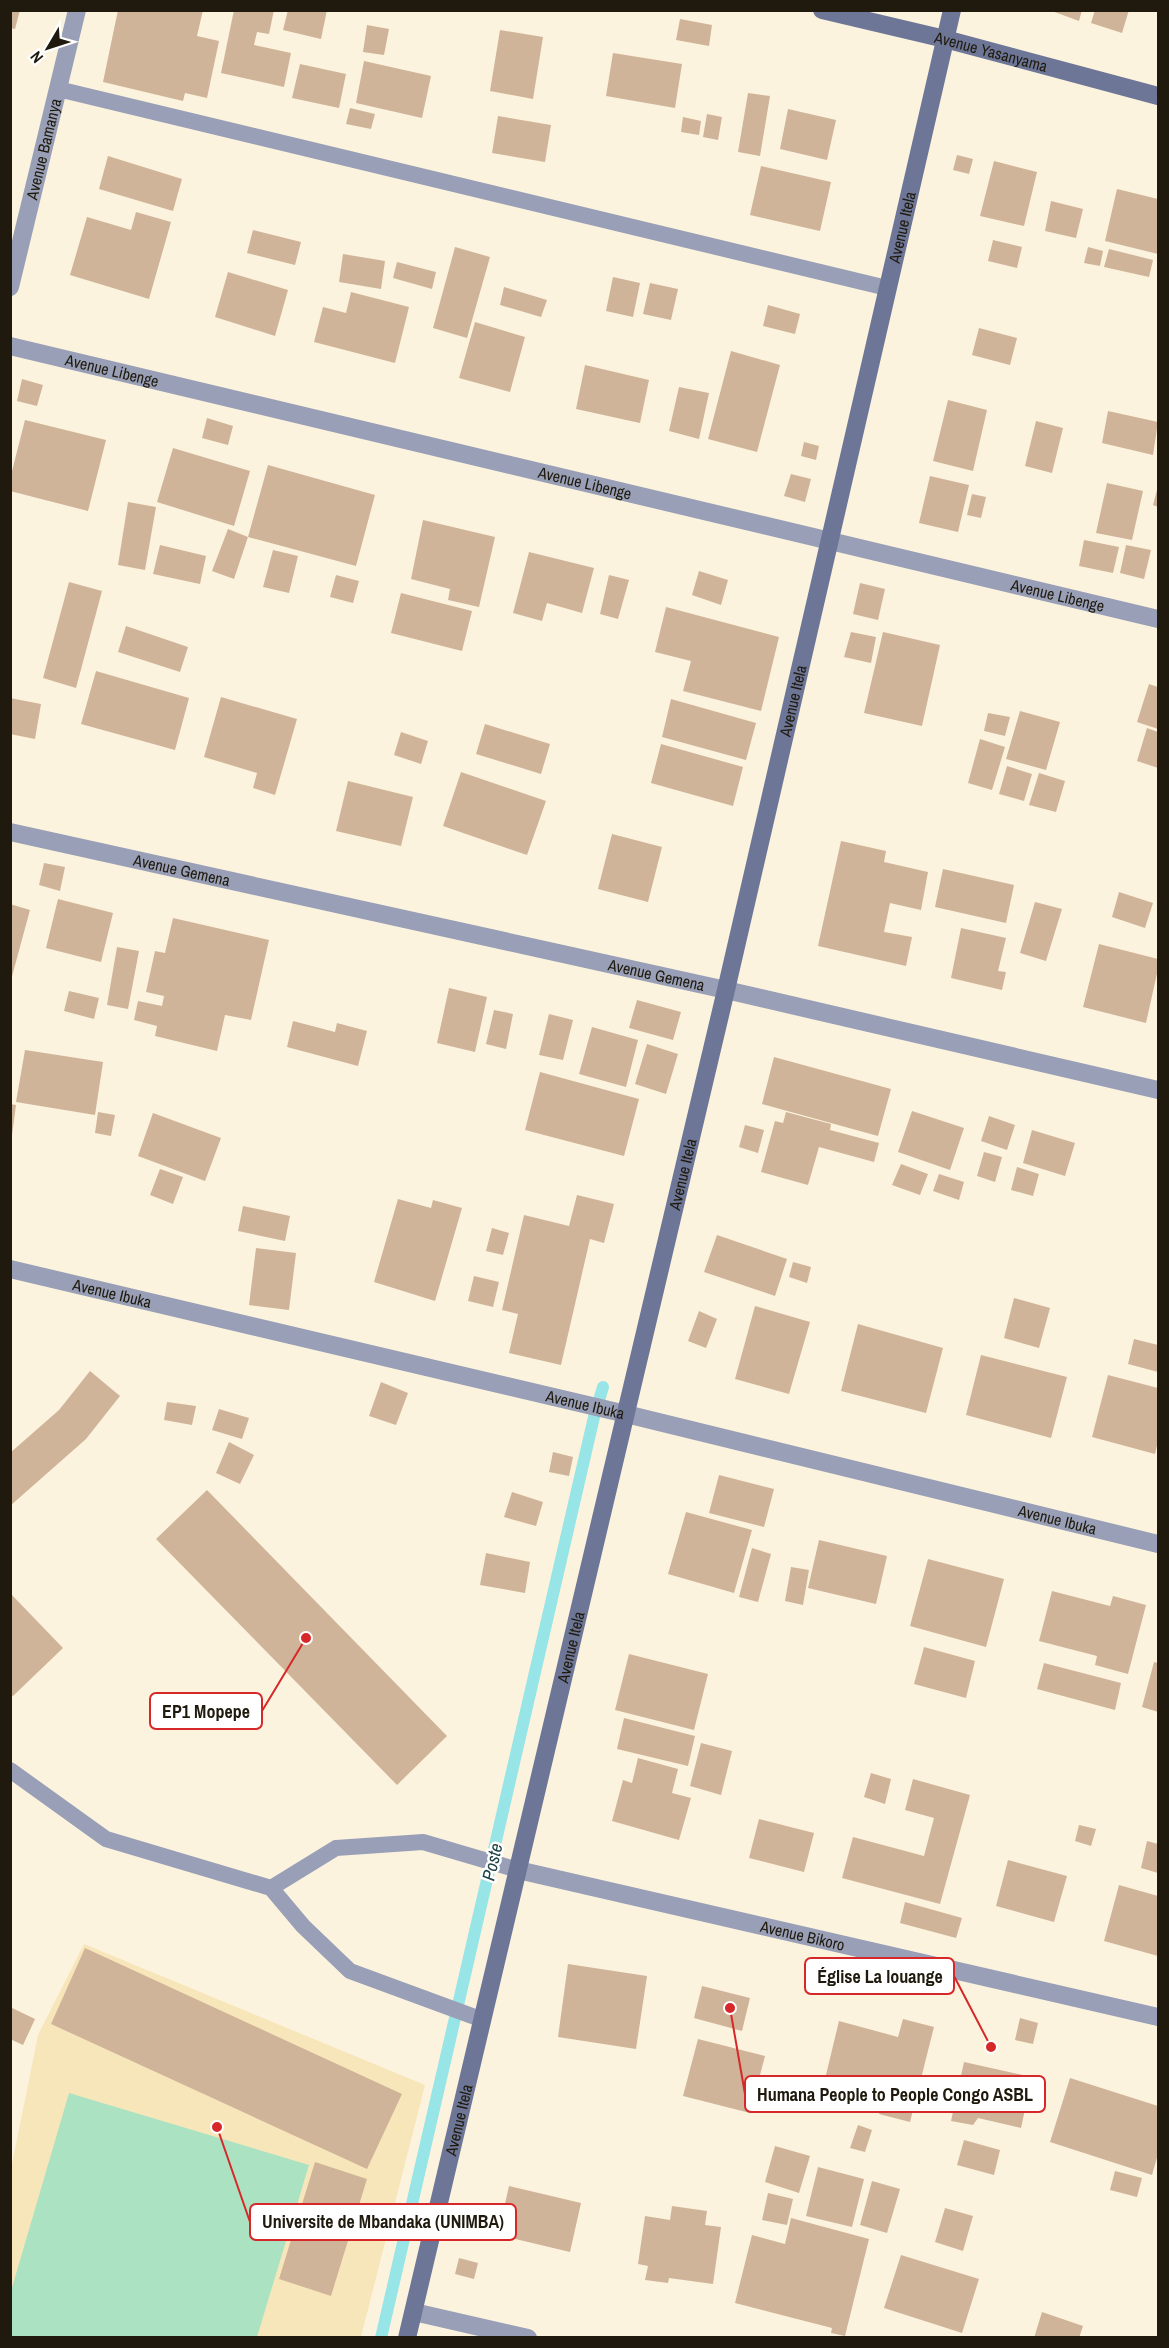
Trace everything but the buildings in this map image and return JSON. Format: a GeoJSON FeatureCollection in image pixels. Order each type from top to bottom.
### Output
{"type":"FeatureCollection","features":[{"type":"Feature","properties":{"kind":"street","name":"Avenue Bamanya"},"geometry":{"type":"LineString","coordinates":[[10,287],[77,10]]}},
{"type":"Feature","properties":{"kind":"street","name":"Avenue Yasanyama"},"geometry":{"type":"LineString","coordinates":[[822,10],[945,39],[1158,96]]}},
{"type":"Feature","properties":{"kind":"street","name":"Avenue Itela"},"geometry":{"type":"LineString","coordinates":[[407,2337],[726,990],[952,10]]}},
{"type":"Feature","properties":{"kind":"street","name":"Avenue Libenge"},"geometry":{"type":"LineString","coordinates":[[10,346],[830,539],[1158,619]]}},
{"type":"Feature","properties":{"kind":"street","name":"Avenue Gemena"},"geometry":{"type":"LineString","coordinates":[[10,832],[726,990],[1158,1090]]}},
{"type":"Feature","properties":{"kind":"street","name":"Avenue Ibuka"},"geometry":{"type":"LineString","coordinates":[[10,1269],[626,1414],[1158,1544]]}},
{"type":"Feature","properties":{"kind":"street","name":"Avenue Bikoro"},"geometry":{"type":"LineString","coordinates":[[518,1870],[1158,2017]]}},
{"type":"Feature","properties":{"kind":"street"},"geometry":{"type":"LineString","coordinates":[[414,2312],[528,2337]]}},
{"type":"Feature","properties":{"kind":"lane"},"geometry":{"type":"LineString","coordinates":[[58,89],[887,288]]}},
{"type":"Feature","properties":{"kind":"lane"},"geometry":{"type":"LineString","coordinates":[[10,1770],[106,1839],[271,1888],[303,1926],[350,1971],[483,2020]]}},
{"type":"Feature","properties":{"kind":"lane"},"geometry":{"type":"LineString","coordinates":[[271,1888],[336,1848],[423,1842],[518,1870]]}},
{"type":"Feature","properties":{"kind":"shaded area"},"geometry":{"type":"Polygon","coordinates":[[[84,1944],[425,2085],[361,2337],[11,2338],[11,2169],[38,2035],[84,1944]]]}},
{"type":"Feature","properties":{"kind":"green space"},"geometry":{"type":"Polygon","coordinates":[[[69,2093],[309,2165],[257,2337],[11,2337],[11,2291],[69,2093]]]}},
{"type":"Feature","properties":{"kind":"waterway","name":"Poste"},"geometry":{"type":"LineString","coordinates":[[381,2338],[594,1417],[603,1387]]}},
{"type":"Feature","properties":{"kind":"place","name":"EP1 Mopepe"},"geometry":{"type":"Point","coordinates":[306,1638]}},
{"type":"Feature","properties":{"kind":"place","name":"Humana People to People Congo ASBL"},"geometry":{"type":"Point","coordinates":[730,2008]}},
{"type":"Feature","properties":{"kind":"place","name":"Église La louange"},"geometry":{"type":"Point","coordinates":[991,2047]}},
{"type":"Feature","properties":{"kind":"place","name":"Universite de Mbandaka (UNIMBA)"},"geometry":{"type":"Point","coordinates":[217,2127]}}]}
